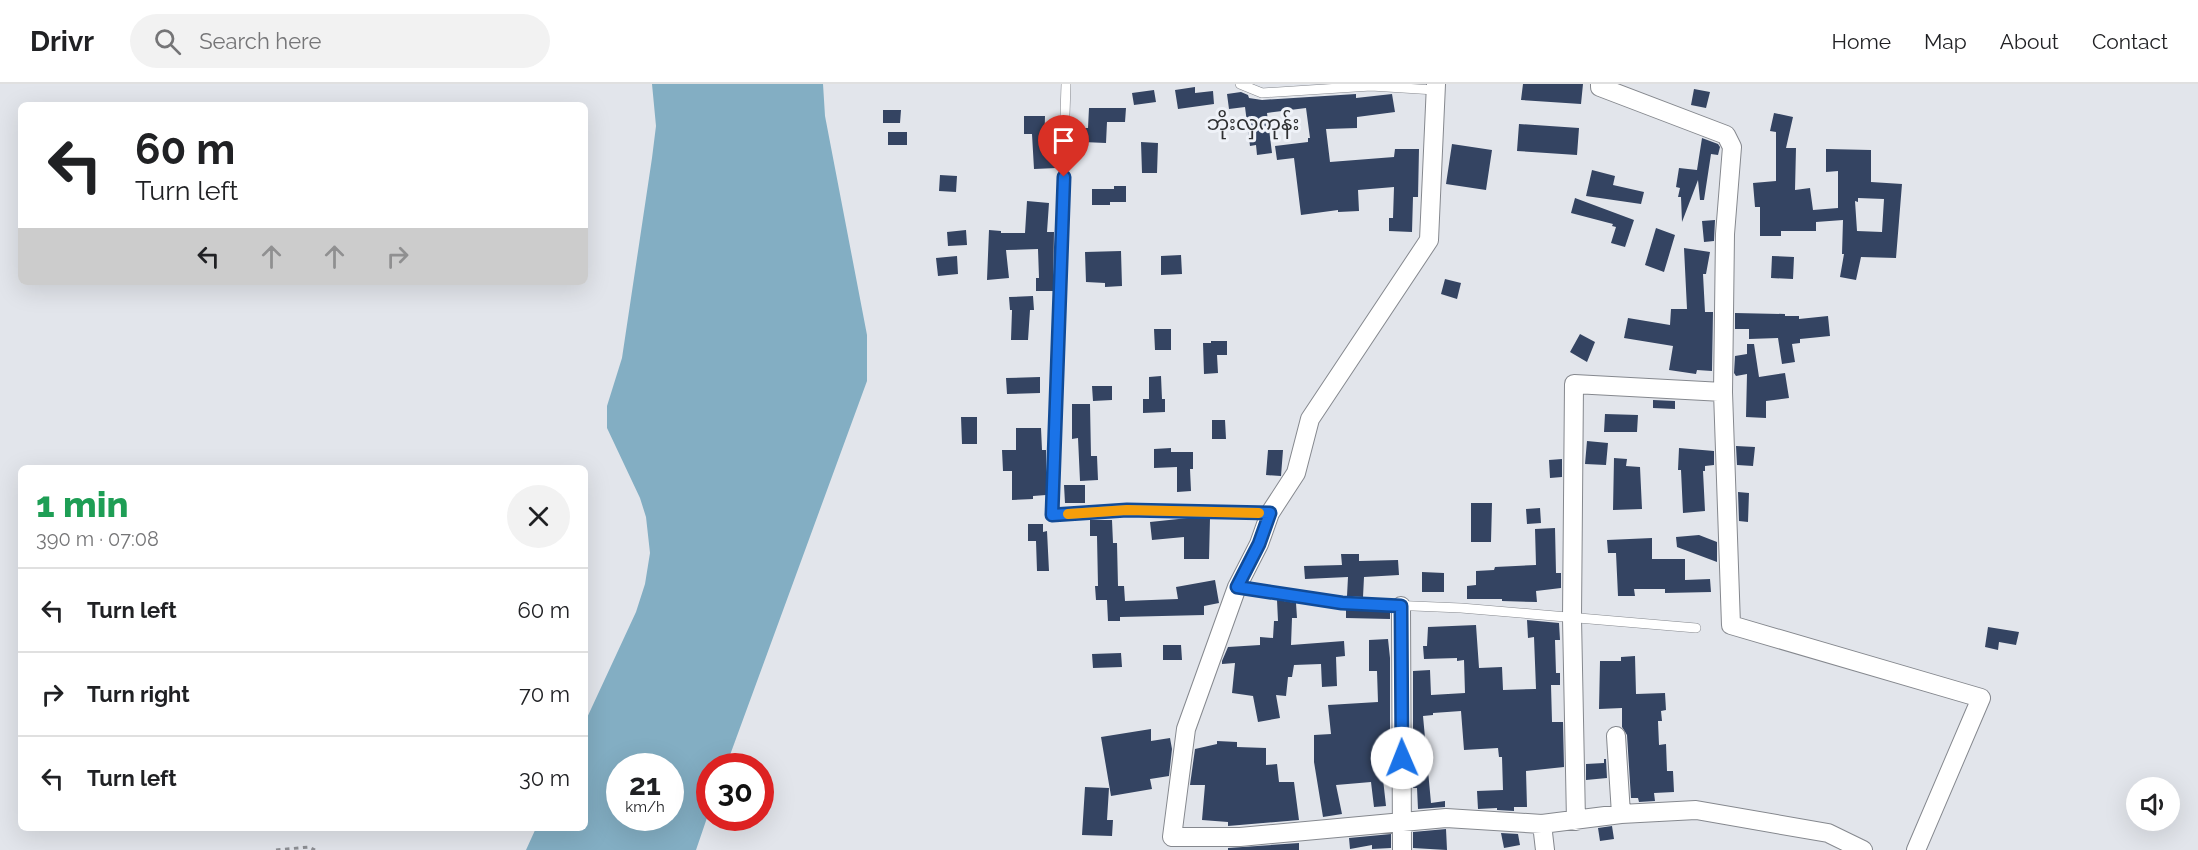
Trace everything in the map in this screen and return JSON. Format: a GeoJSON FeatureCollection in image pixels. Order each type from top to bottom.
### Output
{"type":"FeatureCollection","features":[{"type":"Feature","properties":{"kind":"street"},"geometry":{"type":"LineString","coordinates":[[1600,84],[1600,87],[1726,135],[1732,147],[1725,234],[1723,392],[1731,625],[1981,698],[1916,850]]}},
{"type":"Feature","properties":{"kind":"street"},"geometry":{"type":"LineString","coordinates":[[1436,87],[1429,240],[1310,419],[1296,474],[1270,513],[1259,544],[1237,587],[1186,729],[1172,837],[1240,837],[1446,818],[1542,824],[1621,814],[1696,810],[1828,833],[1863,850]]}},
{"type":"Feature","properties":{"kind":"street"},"geometry":{"type":"LineString","coordinates":[[1576,821],[1572,618],[1574,384],[1723,392]]}},
{"type":"Feature","properties":{"kind":"street"},"geometry":{"type":"LineString","coordinates":[[1401,606],[1401,850]]}},
{"type":"Feature","properties":{"kind":"street"},"geometry":{"type":"LineString","coordinates":[[1616,736],[1621,814]]}},
{"type":"Feature","properties":{"kind":"street"},"geometry":{"type":"LineString","coordinates":[[1542,824],[1545,850]]}},
{"type":"Feature","properties":{"kind":"lane"},"geometry":{"type":"LineString","coordinates":[[1066,84],[1052,515],[1127,510],[1270,513]]}},
{"type":"Feature","properties":{"kind":"lane"},"geometry":{"type":"LineString","coordinates":[[1240,84],[1262,93],[1371,85],[1436,87]]}},
{"type":"Feature","properties":{"kind":"lane"},"geometry":{"type":"LineString","coordinates":[[1237,587],[1342,603],[1696,627]]}},
{"type":"Feature","properties":{"kind":"path"},"geometry":{"type":"LineString","coordinates":[[276,850],[309,847],[315,850]]}},
{"type":"Feature","properties":{"kind":"water"},"geometry":{"type":"Polygon","coordinates":[[[652,84],[823,84],[825,116],[867,335],[867,381],[731,753],[696,753],[696,831],[702,831],[696,850],[526,850],[535,831],[588,831],[588,716],[636,612],[645,584],[650,553],[646,517],[640,498],[607,428],[607,406],[622,358],[656,126],[652,84]]]}},
{"type":"Feature","properties":{"kind":"building"},"geometry":{"type":"Polygon","coordinates":[[[1523,84],[1583,84],[1581,104],[1521,100],[1523,84]]]}},
{"type":"Feature","properties":{"kind":"building"},"geometry":{"type":"Polygon","coordinates":[[[1195,87],[1195,93],[1213,91],[1214,104],[1178,109],[1175,90],[1195,87]]]}},
{"type":"Feature","properties":{"kind":"building"},"geometry":{"type":"Polygon","coordinates":[[[1694,89],[1710,92],[1706,108],[1691,105],[1694,89]]]}},
{"type":"Feature","properties":{"kind":"building"},"geometry":{"type":"Polygon","coordinates":[[[1154,90],[1156,102],[1134,105],[1132,93],[1154,90]]]}},
{"type":"Feature","properties":{"kind":"building"},"geometry":{"type":"Polygon","coordinates":[[[1241,92],[1249,98],[1262,100],[1356,94],[1356,98],[1392,94],[1395,112],[1357,117],[1357,128],[1326,129],[1330,162],[1394,157],[1395,149],[1419,149],[1418,197],[1413,197],[1412,232],[1389,231],[1389,218],[1393,218],[1394,187],[1358,190],[1359,211],[1338,212],[1338,210],[1301,215],[1294,158],[1277,160],[1275,146],[1308,142],[1310,138],[1306,108],[1267,113],[1272,153],[1257,155],[1256,145],[1250,146],[1245,107],[1229,109],[1227,94],[1241,92]]]}},
{"type":"Feature","properties":{"kind":"building"},"geometry":{"type":"Polygon","coordinates":[[[1089,108],[1126,108],[1125,122],[1107,122],[1106,143],[1083,142],[1083,128],[1088,128],[1089,108]]]}},
{"type":"Feature","properties":{"kind":"building"},"geometry":{"type":"Polygon","coordinates":[[[883,110],[901,110],[900,123],[883,123],[883,110]]]}},
{"type":"Feature","properties":{"kind":"building"},"geometry":{"type":"Polygon","coordinates":[[[1774,113],[1793,117],[1786,148],[1796,148],[1795,190],[1810,188],[1813,210],[1838,208],[1838,171],[1826,172],[1826,149],[1871,150],[1871,182],[1902,184],[1896,258],[1861,257],[1856,280],[1840,277],[1844,254],[1842,254],[1843,220],[1816,222],[1816,231],[1781,231],[1781,236],[1760,236],[1760,207],[1755,207],[1753,183],[1776,181],[1776,132],[1770,131],[1774,113]],[[1858,198],[1858,202],[1855,201],[1857,231],[1882,232],[1884,199],[1858,198]]]}},
{"type":"Feature","properties":{"kind":"building"},"geometry":{"type":"Polygon","coordinates":[[[1024,116],[1045,116],[1044,154],[1057,153],[1057,168],[1034,169],[1032,134],[1024,134],[1024,116]]]}},
{"type":"Feature","properties":{"kind":"building"},"geometry":{"type":"Polygon","coordinates":[[[1519,124],[1579,128],[1577,155],[1517,151],[1519,124]]]}},
{"type":"Feature","properties":{"kind":"building"},"geometry":{"type":"Polygon","coordinates":[[[888,132],[907,132],[907,145],[888,145],[888,132]]]}},
{"type":"Feature","properties":{"kind":"building"},"geometry":{"type":"Polygon","coordinates":[[[1702,138],[1720,147],[1718,155],[1711,154],[1704,200],[1700,200],[1698,180],[1682,222],[1681,197],[1678,197],[1680,188],[1676,187],[1679,168],[1697,170],[1702,138]]]}},
{"type":"Feature","properties":{"kind":"building"},"geometry":{"type":"Polygon","coordinates":[[[1141,142],[1158,143],[1157,173],[1142,173],[1141,142]]]}},
{"type":"Feature","properties":{"kind":"building"},"geometry":{"type":"Polygon","coordinates":[[[1452,144],[1492,150],[1486,190],[1446,184],[1452,144]]]}},
{"type":"Feature","properties":{"kind":"building"},"geometry":{"type":"Polygon","coordinates":[[[1592,170],[1615,176],[1613,185],[1644,192],[1641,204],[1586,196],[1592,170]]]}},
{"type":"Feature","properties":{"kind":"building"},"geometry":{"type":"Polygon","coordinates":[[[940,175],[957,176],[956,192],[939,191],[940,175]]]}},
{"type":"Feature","properties":{"kind":"building"},"geometry":{"type":"Polygon","coordinates":[[[1114,186],[1126,186],[1126,202],[1092,205],[1092,189],[1114,189],[1114,186]]]}},
{"type":"Feature","properties":{"kind":"building"},"geometry":{"type":"Polygon","coordinates":[[[1575,198],[1634,220],[1625,247],[1611,243],[1616,227],[1612,226],[1613,224],[1571,213],[1575,198]]]}},
{"type":"Feature","properties":{"kind":"building"},"geometry":{"type":"Polygon","coordinates":[[[1027,201],[1049,203],[1047,232],[1054,232],[1053,291],[1036,291],[1036,278],[1039,278],[1038,249],[1006,250],[1009,278],[987,280],[989,230],[1001,231],[1001,233],[1025,233],[1027,201]]]}},
{"type":"Feature","properties":{"kind":"building"},"geometry":{"type":"Polygon","coordinates":[[[1715,220],[1714,241],[1704,242],[1702,221],[1715,220]]]}},
{"type":"Feature","properties":{"kind":"building"},"geometry":{"type":"Polygon","coordinates":[[[1656,228],[1675,235],[1664,272],[1645,265],[1656,228]]]}},
{"type":"Feature","properties":{"kind":"building"},"geometry":{"type":"Polygon","coordinates":[[[966,230],[967,245],[948,246],[947,232],[966,230]]]}},
{"type":"Feature","properties":{"kind":"building"},"geometry":{"type":"Polygon","coordinates":[[[1684,248],[1710,252],[1706,274],[1703,274],[1705,312],[1713,312],[1712,371],[1697,370],[1696,374],[1669,370],[1673,346],[1624,338],[1628,318],[1670,325],[1671,309],[1687,309],[1684,248]]]}},
{"type":"Feature","properties":{"kind":"building"},"geometry":{"type":"Polygon","coordinates":[[[1121,251],[1122,286],[1105,287],[1105,283],[1086,282],[1085,252],[1121,251]]]}},
{"type":"Feature","properties":{"kind":"building"},"geometry":{"type":"Polygon","coordinates":[[[1181,255],[1182,274],[1161,275],[1161,256],[1181,255]]]}},
{"type":"Feature","properties":{"kind":"building"},"geometry":{"type":"Polygon","coordinates":[[[957,256],[958,274],[938,276],[936,258],[957,256]]]}},
{"type":"Feature","properties":{"kind":"building"},"geometry":{"type":"Polygon","coordinates":[[[1772,256],[1794,257],[1793,279],[1771,278],[1772,256]]]}},
{"type":"Feature","properties":{"kind":"building"},"geometry":{"type":"Polygon","coordinates":[[[1445,279],[1461,283],[1457,299],[1441,294],[1445,279]]]}},
{"type":"Feature","properties":{"kind":"building"},"geometry":{"type":"Polygon","coordinates":[[[1033,296],[1034,310],[1030,310],[1028,340],[1011,340],[1012,310],[1010,310],[1009,297],[1033,296]]]}},
{"type":"Feature","properties":{"kind":"building"},"geometry":{"type":"Polygon","coordinates":[[[1735,313],[1785,314],[1785,316],[1799,316],[1799,319],[1828,316],[1830,336],[1800,339],[1800,343],[1792,344],[1795,362],[1782,364],[1778,338],[1749,339],[1749,329],[1735,329],[1735,313]]]}},
{"type":"Feature","properties":{"kind":"building"},"geometry":{"type":"Polygon","coordinates":[[[1154,329],[1171,329],[1171,350],[1155,350],[1154,329]]]}},
{"type":"Feature","properties":{"kind":"building"},"geometry":{"type":"Polygon","coordinates":[[[1580,334],[1595,342],[1587,362],[1570,352],[1580,334]]]}},
{"type":"Feature","properties":{"kind":"building"},"geometry":{"type":"Polygon","coordinates":[[[1211,341],[1227,341],[1227,355],[1217,355],[1218,373],[1204,374],[1203,343],[1211,343],[1211,341]]]}},
{"type":"Feature","properties":{"kind":"building"},"geometry":{"type":"Polygon","coordinates":[[[1747,344],[1754,344],[1759,377],[1785,373],[1789,398],[1766,401],[1766,418],[1746,417],[1747,374],[1736,376],[1734,373],[1735,356],[1747,354],[1747,344]]]}},
{"type":"Feature","properties":{"kind":"building"},"geometry":{"type":"Polygon","coordinates":[[[1161,376],[1165,412],[1143,413],[1143,399],[1149,399],[1149,377],[1161,376]]]}},
{"type":"Feature","properties":{"kind":"building"},"geometry":{"type":"Polygon","coordinates":[[[1040,377],[1040,393],[1007,394],[1006,378],[1040,377]]]}},
{"type":"Feature","properties":{"kind":"building"},"geometry":{"type":"Polygon","coordinates":[[[1092,386],[1112,386],[1112,400],[1093,401],[1092,386]]]}},
{"type":"Feature","properties":{"kind":"building"},"geometry":{"type":"Polygon","coordinates":[[[1653,400],[1675,401],[1675,409],[1653,408],[1653,400]]]}},
{"type":"Feature","properties":{"kind":"building"},"geometry":{"type":"Polygon","coordinates":[[[1072,404],[1090,404],[1091,456],[1097,456],[1098,480],[1080,481],[1078,438],[1072,439],[1072,404]]]}},
{"type":"Feature","properties":{"kind":"building"},"geometry":{"type":"Polygon","coordinates":[[[1605,414],[1638,415],[1637,432],[1604,432],[1605,414]]]}},
{"type":"Feature","properties":{"kind":"building"},"geometry":{"type":"Polygon","coordinates":[[[961,417],[977,417],[977,444],[962,444],[961,417]]]}},
{"type":"Feature","properties":{"kind":"building"},"geometry":{"type":"Polygon","coordinates":[[[1212,420],[1225,420],[1226,439],[1212,439],[1212,420]]]}},
{"type":"Feature","properties":{"kind":"building"},"geometry":{"type":"Polygon","coordinates":[[[1016,428],[1041,428],[1042,450],[1046,450],[1046,495],[1033,496],[1033,499],[1012,500],[1012,471],[1003,471],[1002,450],[1016,450],[1016,428]]]}},
{"type":"Feature","properties":{"kind":"building"},"geometry":{"type":"Polygon","coordinates":[[[1587,441],[1608,443],[1606,465],[1585,464],[1587,441]]]}},
{"type":"Feature","properties":{"kind":"building"},"geometry":{"type":"Polygon","coordinates":[[[1736,446],[1755,447],[1753,466],[1737,465],[1736,446]]]}},
{"type":"Feature","properties":{"kind":"building"},"geometry":{"type":"Polygon","coordinates":[[[1171,448],[1171,452],[1193,452],[1193,469],[1190,469],[1191,491],[1177,492],[1177,467],[1154,468],[1154,449],[1171,448]]]}},
{"type":"Feature","properties":{"kind":"building"},"geometry":{"type":"Polygon","coordinates":[[[1679,448],[1714,451],[1714,465],[1705,466],[1705,471],[1703,471],[1705,511],[1683,513],[1681,470],[1678,470],[1679,448]]]}},
{"type":"Feature","properties":{"kind":"building"},"geometry":{"type":"Polygon","coordinates":[[[1268,450],[1283,450],[1281,476],[1266,475],[1268,450]]]}},
{"type":"Feature","properties":{"kind":"building"},"geometry":{"type":"Polygon","coordinates":[[[1614,458],[1627,459],[1626,466],[1640,467],[1642,509],[1613,510],[1614,458]]]}},
{"type":"Feature","properties":{"kind":"building"},"geometry":{"type":"Polygon","coordinates":[[[1562,459],[1562,477],[1550,478],[1549,460],[1562,459]]]}},
{"type":"Feature","properties":{"kind":"building"},"geometry":{"type":"Polygon","coordinates":[[[1064,485],[1085,485],[1085,503],[1065,503],[1064,485]]]}},
{"type":"Feature","properties":{"kind":"building"},"geometry":{"type":"Polygon","coordinates":[[[1738,492],[1749,493],[1748,522],[1739,521],[1738,492]]]}},
{"type":"Feature","properties":{"kind":"building"},"geometry":{"type":"Polygon","coordinates":[[[1471,503],[1492,503],[1491,542],[1471,542],[1471,503]]]}},
{"type":"Feature","properties":{"kind":"building"},"geometry":{"type":"Polygon","coordinates":[[[1540,508],[1541,523],[1527,524],[1526,509],[1540,508]]]}},
{"type":"Feature","properties":{"kind":"building"},"geometry":{"type":"Polygon","coordinates":[[[1210,518],[1209,559],[1184,559],[1184,537],[1152,540],[1150,522],[1210,518]]]}},
{"type":"Feature","properties":{"kind":"building"},"geometry":{"type":"Polygon","coordinates":[[[1090,520],[1112,520],[1113,543],[1117,543],[1118,586],[1124,586],[1125,601],[1178,599],[1176,587],[1215,580],[1219,603],[1204,606],[1204,615],[1120,617],[1120,621],[1108,621],[1107,600],[1096,600],[1097,536],[1090,536],[1090,520]]]}},
{"type":"Feature","properties":{"kind":"building"},"geometry":{"type":"Polygon","coordinates":[[[1028,524],[1043,524],[1043,532],[1047,531],[1049,571],[1037,571],[1036,541],[1028,541],[1028,524]]]}},
{"type":"Feature","properties":{"kind":"building"},"geometry":{"type":"Polygon","coordinates":[[[1555,528],[1556,573],[1561,573],[1561,588],[1536,591],[1537,602],[1467,599],[1467,586],[1476,585],[1476,571],[1494,570],[1495,567],[1536,565],[1535,529],[1555,528]]]}},
{"type":"Feature","properties":{"kind":"building"},"geometry":{"type":"Polygon","coordinates":[[[1699,535],[1717,542],[1717,562],[1677,547],[1676,537],[1699,535]]]}},
{"type":"Feature","properties":{"kind":"building"},"geometry":{"type":"Polygon","coordinates":[[[1652,538],[1652,559],[1685,559],[1685,580],[1710,579],[1711,592],[1665,593],[1665,589],[1634,589],[1635,596],[1618,596],[1616,553],[1608,553],[1607,540],[1652,538]]]}},
{"type":"Feature","properties":{"kind":"building"},"geometry":{"type":"Polygon","coordinates":[[[1341,554],[1359,554],[1359,561],[1398,560],[1399,575],[1364,577],[1363,597],[1347,596],[1348,577],[1305,579],[1304,566],[1342,565],[1341,554]]]}},
{"type":"Feature","properties":{"kind":"building"},"geometry":{"type":"Polygon","coordinates":[[[1422,572],[1444,573],[1444,592],[1422,592],[1422,572]]]}},
{"type":"Feature","properties":{"kind":"building"},"geometry":{"type":"Polygon","coordinates":[[[1277,600],[1296,603],[1297,618],[1292,618],[1291,645],[1344,641],[1345,656],[1336,657],[1337,686],[1322,687],[1321,664],[1294,665],[1292,677],[1288,677],[1286,696],[1276,695],[1280,718],[1258,722],[1253,696],[1232,693],[1235,663],[1222,664],[1222,661],[1228,647],[1260,645],[1260,637],[1273,638],[1274,621],[1278,621],[1277,600]]]}},
{"type":"Feature","properties":{"kind":"building"},"geometry":{"type":"Polygon","coordinates":[[[1346,610],[1390,612],[1390,619],[1346,618],[1346,610]]]}},
{"type":"Feature","properties":{"kind":"building"},"geometry":{"type":"Polygon","coordinates":[[[1527,620],[1559,623],[1560,640],[1555,640],[1556,673],[1560,673],[1560,685],[1551,685],[1552,722],[1563,722],[1564,767],[1526,771],[1527,807],[1514,807],[1514,811],[1497,810],[1497,808],[1478,809],[1477,791],[1503,790],[1502,757],[1499,757],[1498,748],[1464,750],[1461,711],[1433,713],[1433,715],[1423,716],[1431,803],[1445,801],[1445,807],[1418,809],[1417,788],[1413,788],[1413,671],[1430,670],[1431,695],[1465,693],[1464,660],[1457,661],[1457,658],[1424,659],[1423,646],[1427,646],[1428,627],[1476,625],[1479,668],[1502,667],[1503,690],[1536,689],[1534,637],[1528,638],[1527,620]]]}},
{"type":"Feature","properties":{"kind":"building"},"geometry":{"type":"Polygon","coordinates":[[[1988,627],[2019,632],[2016,645],[1999,642],[1998,650],[1985,647],[1988,627]]]}},
{"type":"Feature","properties":{"kind":"building"},"geometry":{"type":"Polygon","coordinates":[[[1388,639],[1390,778],[1383,779],[1386,806],[1374,807],[1371,782],[1336,785],[1342,814],[1323,817],[1314,762],[1314,735],[1331,734],[1328,705],[1378,702],[1377,671],[1369,671],[1369,640],[1388,639]]]}},
{"type":"Feature","properties":{"kind":"building"},"geometry":{"type":"Polygon","coordinates":[[[1163,645],[1181,645],[1182,660],[1163,660],[1163,645]]]}},
{"type":"Feature","properties":{"kind":"building"},"geometry":{"type":"Polygon","coordinates":[[[1121,653],[1122,667],[1093,668],[1092,654],[1121,653]]]}},
{"type":"Feature","properties":{"kind":"building"},"geometry":{"type":"Polygon","coordinates":[[[1635,656],[1636,694],[1665,693],[1666,710],[1661,711],[1662,721],[1658,721],[1659,745],[1666,744],[1667,771],[1673,771],[1674,792],[1654,793],[1655,801],[1639,802],[1638,798],[1631,798],[1627,735],[1622,727],[1622,708],[1599,709],[1600,661],[1621,661],[1621,657],[1635,656]]]}},
{"type":"Feature","properties":{"kind":"building"},"geometry":{"type":"Polygon","coordinates":[[[1151,729],[1151,741],[1170,738],[1172,749],[1169,776],[1150,779],[1152,789],[1111,796],[1101,737],[1151,729]]]}},
{"type":"Feature","properties":{"kind":"building"},"geometry":{"type":"Polygon","coordinates":[[[1217,741],[1237,742],[1237,747],[1266,748],[1266,765],[1277,764],[1279,782],[1294,782],[1299,820],[1228,826],[1228,822],[1202,820],[1205,785],[1190,785],[1195,749],[1217,744],[1217,741]]]}},
{"type":"Feature","properties":{"kind":"building"},"geometry":{"type":"Polygon","coordinates":[[[1606,759],[1607,778],[1586,780],[1586,764],[1604,763],[1606,759]]]}},
{"type":"Feature","properties":{"kind":"building"},"geometry":{"type":"Polygon","coordinates":[[[1085,787],[1109,788],[1107,820],[1113,820],[1112,836],[1082,835],[1085,787]]]}},
{"type":"Feature","properties":{"kind":"building"},"geometry":{"type":"Polygon","coordinates":[[[1612,826],[1614,839],[1600,841],[1598,828],[1612,826]]]}},
{"type":"Feature","properties":{"kind":"building"},"geometry":{"type":"Polygon","coordinates":[[[1446,829],[1447,850],[1413,848],[1413,832],[1446,829]]]}},
{"type":"Feature","properties":{"kind":"building"},"geometry":{"type":"Polygon","coordinates":[[[1501,833],[1518,834],[1520,845],[1504,848],[1501,833]]]}},
{"type":"Feature","properties":{"kind":"building"},"geometry":{"type":"Polygon","coordinates":[[[1391,834],[1391,848],[1372,849],[1372,845],[1350,849],[1349,838],[1391,834]]]}},
{"type":"Feature","properties":{"kind":"building"},"geometry":{"type":"Polygon","coordinates":[[[1299,843],[1299,850],[1228,850],[1228,848],[1299,843]]]}},
{"type":"Feature","properties":{"kind":"slow traffic"},"geometry":{"type":"LineString","coordinates":[[1068,514],[1127,510],[1259,513]]}},
{"type":"Feature","properties":{"kind":"district","name":"ဘိုးလှကုန်း"},"geometry":{"type":"Point","coordinates":[1253,123]}},
{"type":"Feature","properties":{"kind":"route"},"geometry":{"type":"LineString","coordinates":[[1064,177],[1052,515],[1127,510],[1270,513],[1259,544],[1237,587],[1342,603],[1401,606],[1402,758]]}}]}
